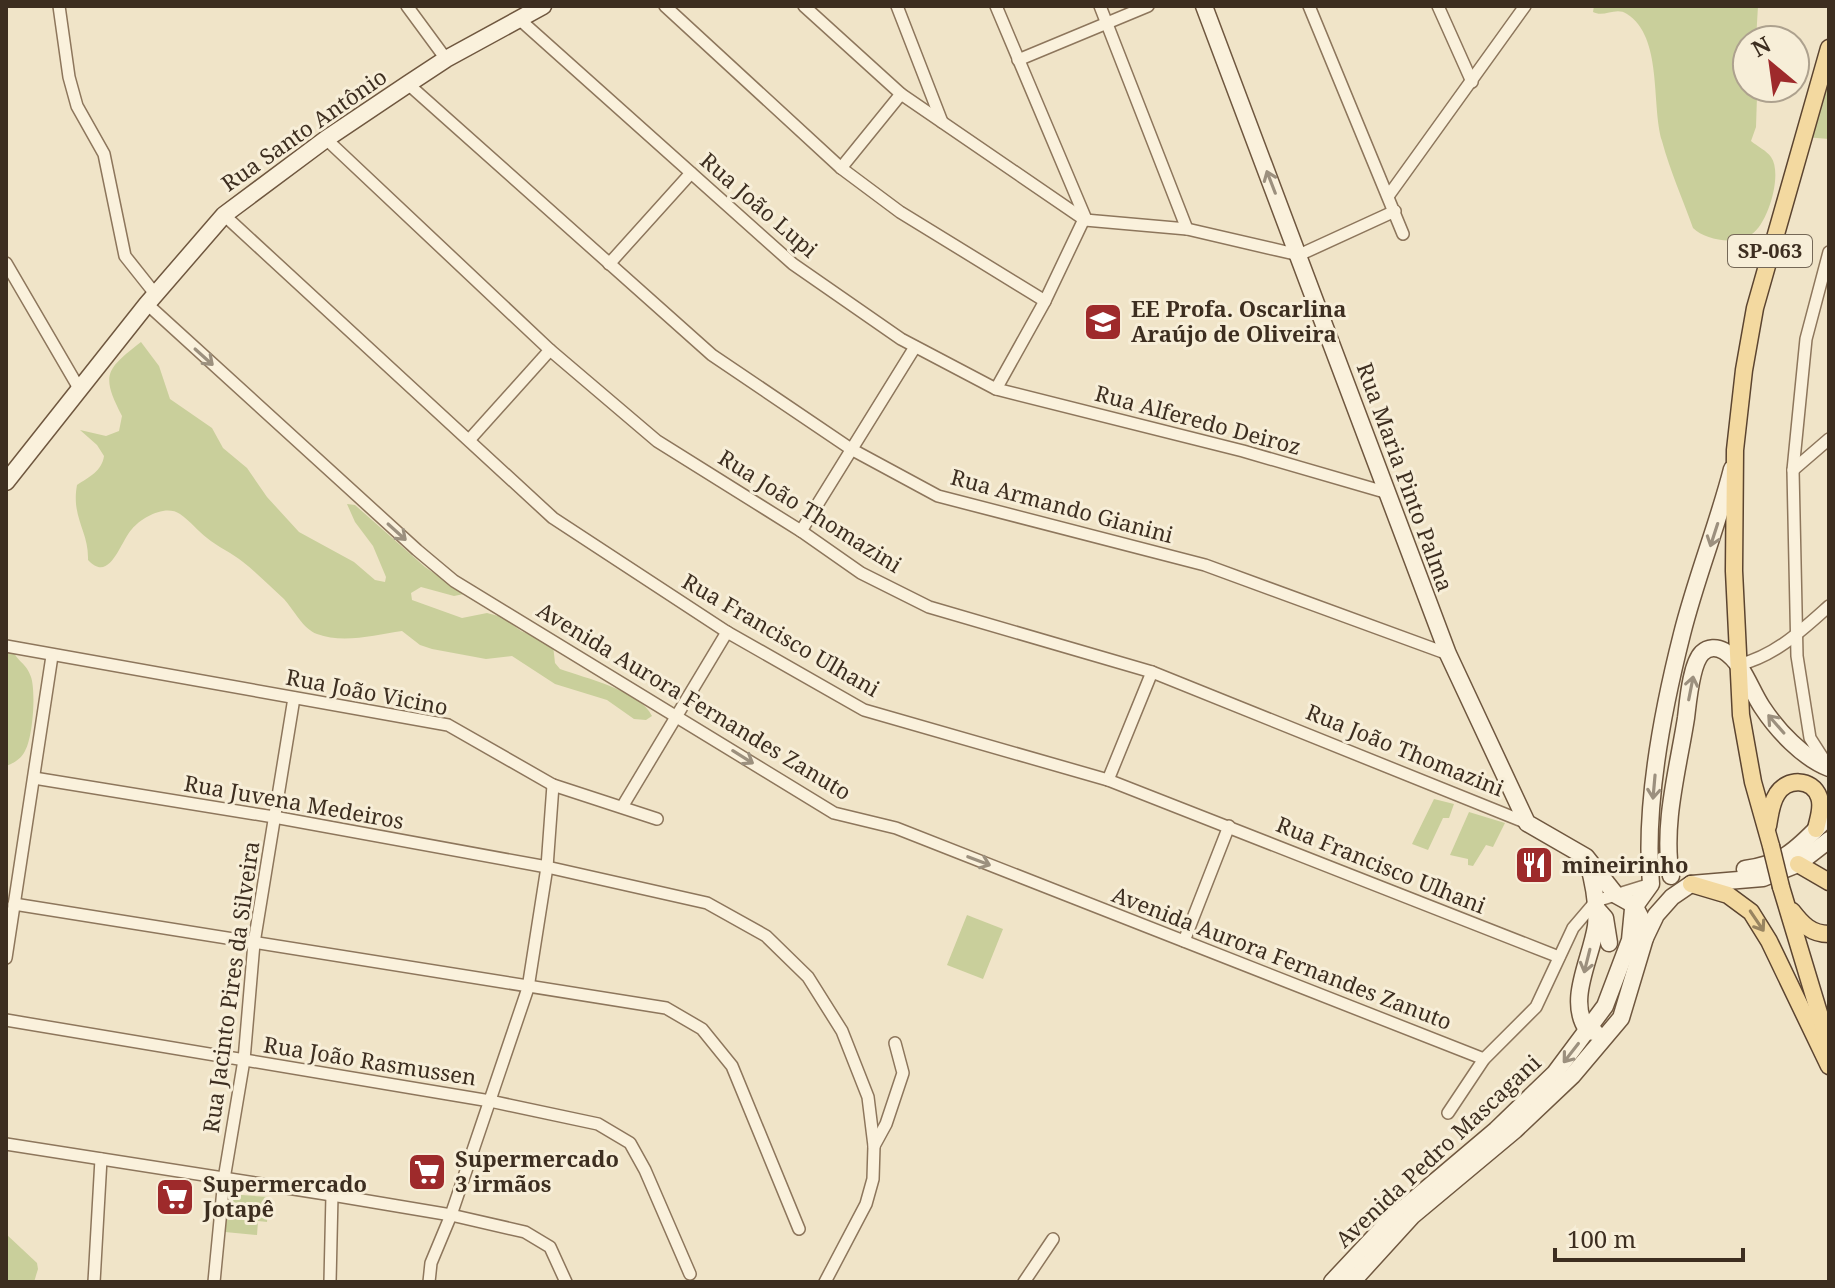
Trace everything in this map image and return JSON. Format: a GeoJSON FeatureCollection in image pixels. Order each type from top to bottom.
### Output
{"type":"FeatureCollection","features":[{"type":"Feature","properties":{"kind":"main road","name":"Rua Santo Antônio"},"geometry":{"type":"LineString","coordinates":[[6,482],[151,300],[224,215],[326,139],[446,59],[543,6]]}},
{"type":"Feature","properties":{"kind":"main road","name":"Rua Maria Pinto Palma"},"geometry":{"type":"LineString","coordinates":[[1204,6],[1448,654],[1527,823]]}},
{"type":"Feature","properties":{"kind":"main road","name":"SP-063"},"geometry":{"type":"LineString","coordinates":[[1829,48],[1755,308],[1744,370],[1735,460],[1741,715],[1753,782],[1829,1046]]}},
{"type":"Feature","properties":{"kind":"main road"},"geometry":{"type":"LineString","coordinates":[[1649,886],[1648,856],[1655,770],[1682,633],[1735,460]]}},
{"type":"Feature","properties":{"kind":"main road"},"geometry":{"type":"LineString","coordinates":[[1671,876],[1668,846],[1670,822],[1696,661],[1706,649],[1722,650],[1738,665],[1762,707],[1780,730],[1818,764],[1829,767]]}},
{"type":"Feature","properties":{"kind":"main road"},"geometry":{"type":"LineString","coordinates":[[1769,838],[1775,796],[1787,784],[1794,782],[1811,786],[1819,797],[1822,835]]}},
{"type":"Feature","properties":{"kind":"main road"},"geometry":{"type":"LineString","coordinates":[[1649,886],[1672,897],[1691,884],[1763,878],[1798,864],[1822,835],[1829,816]]}},
{"type":"Feature","properties":{"kind":"main road","name":"Rua João Thomazini"},"geometry":{"type":"LineString","coordinates":[[1527,823],[1586,857]]}},
{"type":"Feature","properties":{"kind":"main road"},"geometry":{"type":"LineString","coordinates":[[1649,886],[1671,876],[1760,868],[1822,835]]}},
{"type":"Feature","properties":{"kind":"main road"},"geometry":{"type":"LineString","coordinates":[[1586,857],[1616,895],[1634,905],[1643,922],[1645,938]]}},
{"type":"Feature","properties":{"kind":"main road"},"geometry":{"type":"LineString","coordinates":[[1586,857],[1594,885],[1596,928],[1580,989],[1580,1019],[1588,1031],[1609,1032]]}},
{"type":"Feature","properties":{"kind":"main road"},"geometry":{"type":"LineString","coordinates":[[1798,864],[1829,882]]}},
{"type":"Feature","properties":{"kind":"main road"},"geometry":{"type":"LineString","coordinates":[[1691,884],[1728,895],[1751,912],[1769,941],[1829,1066]]}},
{"type":"Feature","properties":{"kind":"main road","name":"Avenida Pedro Mascagani"},"geometry":{"type":"LineString","coordinates":[[1332,1282],[1392,1218],[1496,1130],[1544,1084],[1588,1031],[1605,1006],[1618,975],[1630,940],[1634,905],[1649,886]]}},
{"type":"Feature","properties":{"kind":"main road"},"geometry":{"type":"LineString","coordinates":[[1783,894],[1805,926],[1819,934],[1829,934]]}},
{"type":"Feature","properties":{"kind":"main road","name":"Avenida Pedro Mascagani"},"geometry":{"type":"LineString","coordinates":[[1352,1282],[1412,1216],[1515,1130],[1572,1076],[1621,1018],[1645,938],[1656,915],[1672,897]]}},
{"type":"Feature","properties":{"kind":"main road"},"geometry":{"type":"LineString","coordinates":[[1596,905],[1605,918],[1609,943]]}},
{"type":"Feature","properties":{"kind":"street","name":"Avenida Aurora Fernandes Zanuto"},"geometry":{"type":"LineString","coordinates":[[59,6],[69,77],[77,106],[104,154],[125,256],[151,300],[417,550],[454,581],[834,813],[896,828],[1484,1059]]}},
{"type":"Feature","properties":{"kind":"street"},"geometry":{"type":"LineString","coordinates":[[407,6],[446,59]]}},
{"type":"Feature","properties":{"kind":"street"},"geometry":{"type":"LineString","coordinates":[[665,6],[841,168],[900,212],[1045,301]]}},
{"type":"Feature","properties":{"kind":"street"},"geometry":{"type":"LineString","coordinates":[[804,6],[901,94],[1085,220],[1187,229],[1299,255],[1395,211]]}},
{"type":"Feature","properties":{"kind":"street"},"geometry":{"type":"LineString","coordinates":[[897,6],[942,122]]}},
{"type":"Feature","properties":{"kind":"street"},"geometry":{"type":"LineString","coordinates":[[996,6],[1085,220],[996,389]]}},
{"type":"Feature","properties":{"kind":"street"},"geometry":{"type":"LineString","coordinates":[[1100,6],[1187,229]]}},
{"type":"Feature","properties":{"kind":"street"},"geometry":{"type":"LineString","coordinates":[[1018,60],[1148,6]]}},
{"type":"Feature","properties":{"kind":"street"},"geometry":{"type":"LineString","coordinates":[[1309,6],[1403,234]]}},
{"type":"Feature","properties":{"kind":"street"},"geometry":{"type":"LineString","coordinates":[[1438,6],[1472,82]]}},
{"type":"Feature","properties":{"kind":"street"},"geometry":{"type":"LineString","coordinates":[[1389,195],[1525,6]]}},
{"type":"Feature","properties":{"kind":"street","name":"Rua João Lupi"},"geometry":{"type":"LineString","coordinates":[[519,19],[793,264],[915,347],[996,389]]}},
{"type":"Feature","properties":{"kind":"street","name":"Rua Armando Gianini"},"geometry":{"type":"LineString","coordinates":[[408,84],[712,355],[851,449],[938,496],[1205,565],[1448,654]]}},
{"type":"Feature","properties":{"kind":"street"},"geometry":{"type":"LineString","coordinates":[[841,168],[901,94]]}},
{"type":"Feature","properties":{"kind":"street","name":"Rua João Thomazini"},"geometry":{"type":"LineString","coordinates":[[326,139],[550,350],[657,441],[801,531],[861,573],[929,607],[1152,672],[1527,823]]}},
{"type":"Feature","properties":{"kind":"street"},"geometry":{"type":"LineString","coordinates":[[609,264],[691,173]]}},
{"type":"Feature","properties":{"kind":"street","name":"Rua Francisco Ulhani"},"geometry":{"type":"LineString","coordinates":[[224,215],[553,518],[727,632],[864,710],[1108,780],[1559,957]]}},
{"type":"Feature","properties":{"kind":"street"},"geometry":{"type":"LineString","coordinates":[[1829,252],[1806,339],[1793,470],[1797,656],[1810,738],[1829,767]]}},
{"type":"Feature","properties":{"kind":"street"},"geometry":{"type":"LineString","coordinates":[[6,263],[10,281],[80,390]]}},
{"type":"Feature","properties":{"kind":"street"},"geometry":{"type":"LineString","coordinates":[[801,531],[915,347]]}},
{"type":"Feature","properties":{"kind":"street"},"geometry":{"type":"LineString","coordinates":[[470,439],[550,350]]}},
{"type":"Feature","properties":{"kind":"street","name":"Rua Alferedo Deiroz"},"geometry":{"type":"LineString","coordinates":[[996,389],[1243,451],[1388,493]]}},
{"type":"Feature","properties":{"kind":"street"},"geometry":{"type":"LineString","coordinates":[[1793,470],[1829,439]]}},
{"type":"Feature","properties":{"kind":"street"},"geometry":{"type":"LineString","coordinates":[[1738,665],[1766,655],[1798,634],[1829,606]]}},
{"type":"Feature","properties":{"kind":"street"},"geometry":{"type":"LineString","coordinates":[[622,807],[727,632]]}},
{"type":"Feature","properties":{"kind":"street","name":"Rua João Vicino"},"geometry":{"type":"LineString","coordinates":[[6,646],[448,725],[553,785],[657,819]]}},
{"type":"Feature","properties":{"kind":"street"},"geometry":{"type":"LineString","coordinates":[[6,958],[52,656]]}},
{"type":"Feature","properties":{"kind":"street"},"geometry":{"type":"LineString","coordinates":[[1108,780],[1152,672]]}},
{"type":"Feature","properties":{"kind":"street","name":"Rua Jacinto Pires da Silveira"},"geometry":{"type":"LineString","coordinates":[[214,1282],[224,1179],[244,1060],[254,943],[294,698]]}},
{"type":"Feature","properties":{"kind":"street","name":"Rua Juvena Medeiros"},"geometry":{"type":"LineString","coordinates":[[34,778],[274,817],[547,867],[707,903],[766,936],[808,977],[842,1031],[868,1097],[874,1146]]}},
{"type":"Feature","properties":{"kind":"street"},"geometry":{"type":"LineString","coordinates":[[429,1282],[431,1263],[451,1215],[528,988],[547,867],[553,785]]}},
{"type":"Feature","properties":{"kind":"street"},"geometry":{"type":"LineString","coordinates":[[1184,941],[1229,826]]}},
{"type":"Feature","properties":{"kind":"street"},"geometry":{"type":"LineString","coordinates":[[1448,1113],[1484,1059],[1536,1007],[1573,928],[1596,905],[1616,895],[1649,886]]}},
{"type":"Feature","properties":{"kind":"street"},"geometry":{"type":"LineString","coordinates":[[14,904],[666,1008],[702,1029],[732,1066],[799,1229]]}},
{"type":"Feature","properties":{"kind":"street","name":"Rua João Rasmussen"},"geometry":{"type":"LineString","coordinates":[[6,1020],[490,1101],[598,1124],[630,1143],[690,1274]]}},
{"type":"Feature","properties":{"kind":"street"},"geometry":{"type":"LineString","coordinates":[[825,1282],[866,1204],[873,1179],[874,1146],[886,1124],[903,1073],[895,1043]]}},
{"type":"Feature","properties":{"kind":"street"},"geometry":{"type":"LineString","coordinates":[[6,1144],[451,1215],[525,1232],[550,1247],[566,1282]]}},
{"type":"Feature","properties":{"kind":"street"},"geometry":{"type":"LineString","coordinates":[[94,1282],[101,1159]]}},
{"type":"Feature","properties":{"kind":"street"},"geometry":{"type":"LineString","coordinates":[[330,1282],[332,1195]]}},
{"type":"Feature","properties":{"kind":"street"},"geometry":{"type":"LineString","coordinates":[[1024,1282],[1053,1239]]}},
{"type":"Feature","properties":{"kind":"green space"},"geometry":{"type":"Polygon","coordinates":[[[1594,6],[1758,6],[1757,24],[1731,24],[1731,104],[1757,104],[1756,127],[1751,141],[1771,157],[1775,175],[1768,209],[1752,234],[1738,240],[1722,240],[1706,236],[1693,228],[1662,141],[1654,72],[1646,38],[1638,25],[1623,12],[1593,12],[1594,6]]]}},
{"type":"Feature","properties":{"kind":"green space"},"geometry":{"type":"Polygon","coordinates":[[[1829,61],[1829,139],[1805,137],[1829,61]]]}},
{"type":"Feature","properties":{"kind":"green space"},"geometry":{"type":"Polygon","coordinates":[[[141,342],[159,366],[170,399],[212,428],[223,448],[247,468],[267,497],[299,532],[354,562],[375,580],[385,582],[386,577],[373,546],[355,522],[347,504],[355,505],[425,567],[464,594],[454,596],[421,587],[411,593],[412,600],[462,618],[487,613],[502,617],[521,631],[553,645],[555,663],[560,669],[625,693],[646,707],[652,716],[646,720],[634,719],[607,700],[555,684],[512,656],[486,659],[432,649],[420,645],[402,631],[348,638],[317,634],[307,628],[284,599],[253,571],[174,511],[161,511],[142,520],[132,529],[108,564],[96,566],[88,560],[76,497],[77,485],[98,470],[104,456],[80,430],[106,436],[119,431],[122,416],[111,391],[110,374],[120,360],[141,342]]]}},
{"type":"Feature","properties":{"kind":"green space"},"geometry":{"type":"Polygon","coordinates":[[[6,639],[29,672],[33,684],[33,703],[32,725],[25,751],[6,766],[6,639]]]}},
{"type":"Feature","properties":{"kind":"green space"},"geometry":{"type":"Polygon","coordinates":[[[1434,799],[1454,804],[1449,818],[1443,818],[1428,850],[1412,844],[1434,799]]]}},
{"type":"Feature","properties":{"kind":"green space"},"geometry":{"type":"Polygon","coordinates":[[[1469,812],[1505,823],[1493,847],[1486,845],[1473,866],[1468,865],[1468,859],[1450,855],[1469,812]]]}},
{"type":"Feature","properties":{"kind":"green space"},"geometry":{"type":"Polygon","coordinates":[[[967,915],[1003,929],[983,979],[947,965],[967,915]]]}},
{"type":"Feature","properties":{"kind":"green space"},"geometry":{"type":"Polygon","coordinates":[[[228,1194],[269,1197],[267,1222],[258,1221],[257,1235],[225,1232],[228,1194]]]}},
{"type":"Feature","properties":{"kind":"green space"},"geometry":{"type":"Polygon","coordinates":[[[6,1234],[37,1263],[34,1282],[6,1282],[6,1234]]]}},
{"type":"Feature","properties":{"kind":"place","name":"EE Profa. Oscarlina Araújo de Oliveira"},"geometry":{"type":"Point","coordinates":[1103,322]}},
{"type":"Feature","properties":{"kind":"place","name":"mineirinho"},"geometry":{"type":"Point","coordinates":[1534,865]}},
{"type":"Feature","properties":{"kind":"place","name":"Supermercado 3 irmãos"},"geometry":{"type":"Point","coordinates":[427,1172]}},
{"type":"Feature","properties":{"kind":"place","name":"Supermercado Jotapê"},"geometry":{"type":"Point","coordinates":[175,1197]}}]}
